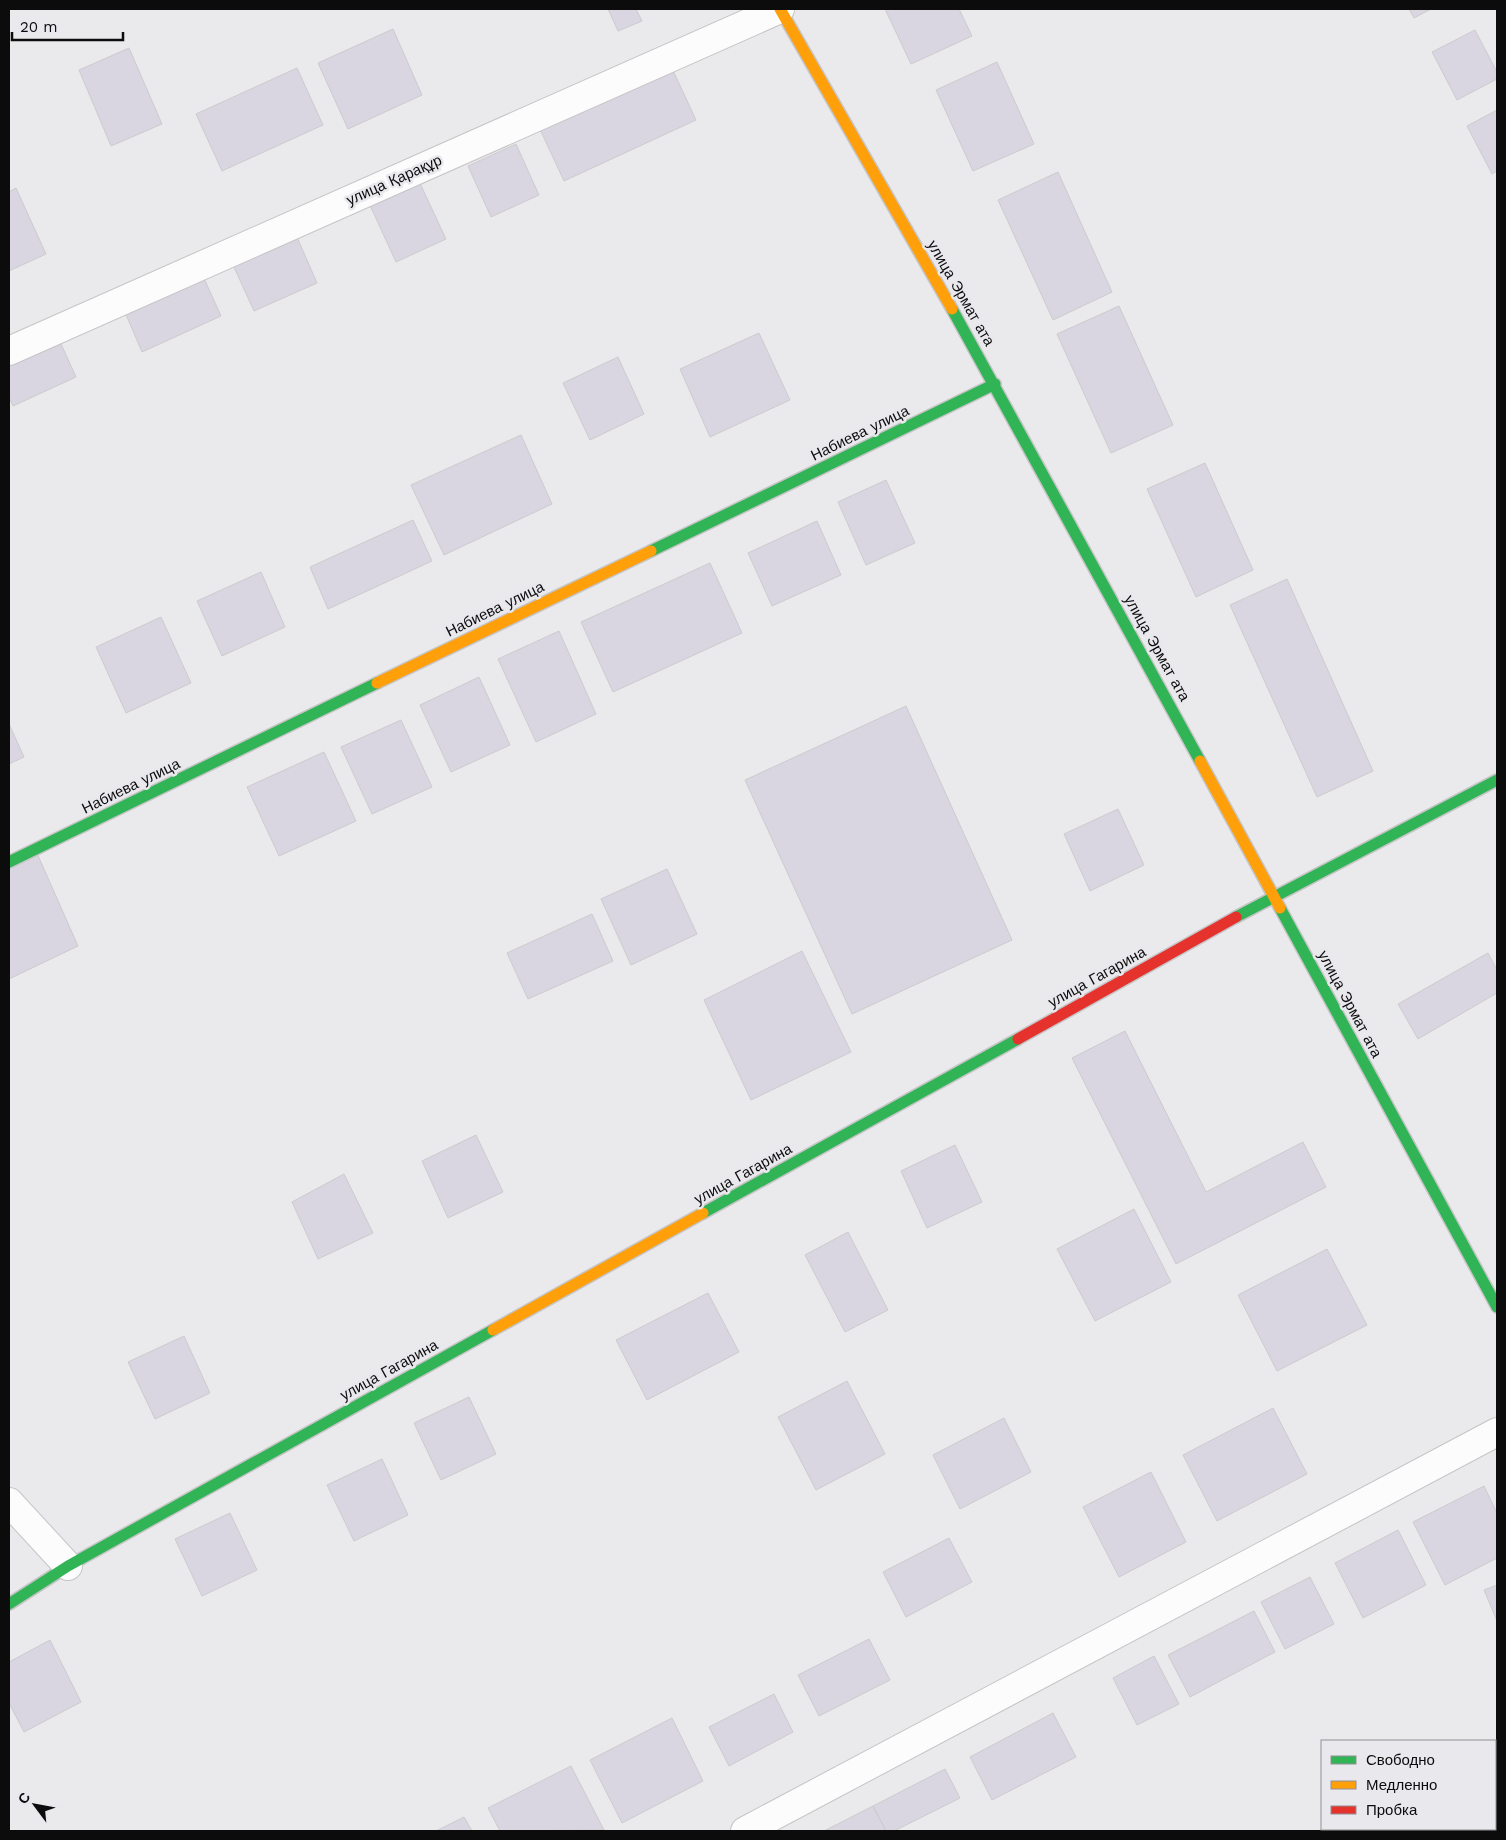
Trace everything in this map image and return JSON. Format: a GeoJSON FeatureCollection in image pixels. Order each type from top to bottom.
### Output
{"type":"FeatureCollection","features":[{"type":"Feature","properties":{"kind":"street","name":"улица Қарақұр"},"geometry":{"type":"LineString","coordinates":[[9,351],[780,9]]}},
{"type":"Feature","properties":{"kind":"street","name":"улица Эрмат ата"},"geometry":{"type":"LineString","coordinates":[[780,9],[995,384],[1497,1307]]}},
{"type":"Feature","properties":{"kind":"street","name":"Набиева улица"},"geometry":{"type":"LineString","coordinates":[[9,862],[995,384]]}},
{"type":"Feature","properties":{"kind":"street","name":"улица Гагарина"},"geometry":{"type":"LineString","coordinates":[[9,1604],[68,1566],[1275,896],[1497,780]]}},
{"type":"Feature","properties":{"kind":"street"},"geometry":{"type":"LineString","coordinates":[[745,1831],[1497,1432]]}},
{"type":"Feature","properties":{"kind":"street"},"geometry":{"type":"LineString","coordinates":[[9,1502],[68,1566]]}},
{"type":"Feature","properties":{"kind":"building"},"geometry":{"type":"Polygon","coordinates":[[[608,9],[636,9],[642,21],[618,31],[608,9]]]}},
{"type":"Feature","properties":{"kind":"building"},"geometry":{"type":"Polygon","coordinates":[[[885,9],[959,9],[972,36],[911,64],[885,9]]]}},
{"type":"Feature","properties":{"kind":"building"},"geometry":{"type":"Polygon","coordinates":[[[1409,9],[1431,9],[1414,18],[1409,9]]]}},
{"type":"Feature","properties":{"kind":"building"},"geometry":{"type":"Polygon","coordinates":[[[393,29],[422,95],[348,129],[318,63],[393,29]]]}},
{"type":"Feature","properties":{"kind":"building"},"geometry":{"type":"Polygon","coordinates":[[[1475,30],[1497,72],[1497,79],[1457,100],[1432,52],[1475,30]]]}},
{"type":"Feature","properties":{"kind":"building"},"geometry":{"type":"Polygon","coordinates":[[[129,48],[162,124],[111,146],[79,70],[129,48]]]}},
{"type":"Feature","properties":{"kind":"building"},"geometry":{"type":"Polygon","coordinates":[[[997,62],[1034,144],[973,171],[936,90],[997,62]]]}},
{"type":"Feature","properties":{"kind":"building"},"geometry":{"type":"Polygon","coordinates":[[[670,64],[696,120],[564,181],[538,125],[670,64]]]}},
{"type":"Feature","properties":{"kind":"building"},"geometry":{"type":"Polygon","coordinates":[[[297,68],[323,125],[222,171],[196,114],[297,68]]]}},
{"type":"Feature","properties":{"kind":"building"},"geometry":{"type":"Polygon","coordinates":[[[1497,110],[1497,171],[1492,174],[1467,126],[1497,110]]]}},
{"type":"Feature","properties":{"kind":"building"},"geometry":{"type":"Polygon","coordinates":[[[516,144],[539,195],[491,217],[468,166],[516,144]]]}},
{"type":"Feature","properties":{"kind":"building"},"geometry":{"type":"Polygon","coordinates":[[[1058,172],[1112,292],[1053,320],[998,200],[1058,172]]]}},
{"type":"Feature","properties":{"kind":"building"},"geometry":{"type":"Polygon","coordinates":[[[418,179],[446,239],[396,262],[368,201],[418,179]]]}},
{"type":"Feature","properties":{"kind":"building"},"geometry":{"type":"Polygon","coordinates":[[[16,188],[46,254],[9,271],[9,192],[16,188]]]}},
{"type":"Feature","properties":{"kind":"building"},"geometry":{"type":"Polygon","coordinates":[[[297,237],[317,283],[254,311],[233,265],[297,237]]]}},
{"type":"Feature","properties":{"kind":"building"},"geometry":{"type":"Polygon","coordinates":[[[202,274],[221,316],[142,352],[124,310],[202,274]]]}},
{"type":"Feature","properties":{"kind":"building"},"geometry":{"type":"Polygon","coordinates":[[[1119,306],[1173,425],[1111,453],[1057,334],[1119,306]]]}},
{"type":"Feature","properties":{"kind":"building"},"geometry":{"type":"Polygon","coordinates":[[[56,333],[76,377],[13,406],[9,397],[9,354],[56,333]]]}},
{"type":"Feature","properties":{"kind":"building"},"geometry":{"type":"Polygon","coordinates":[[[759,333],[790,400],[710,437],[680,369],[759,333]]]}},
{"type":"Feature","properties":{"kind":"building"},"geometry":{"type":"Polygon","coordinates":[[[618,357],[644,414],[590,440],[563,383],[618,357]]]}},
{"type":"Feature","properties":{"kind":"building"},"geometry":{"type":"Polygon","coordinates":[[[521,435],[552,504],[444,555],[411,485],[521,435]]]}},
{"type":"Feature","properties":{"kind":"building"},"geometry":{"type":"Polygon","coordinates":[[[1205,463],[1253,570],[1196,597],[1147,489],[1205,463]]]}},
{"type":"Feature","properties":{"kind":"building"},"geometry":{"type":"Polygon","coordinates":[[[886,480],[915,543],[866,565],[838,502],[886,480]]]}},
{"type":"Feature","properties":{"kind":"building"},"geometry":{"type":"Polygon","coordinates":[[[413,520],[432,561],[328,609],[310,567],[413,520]]]}},
{"type":"Feature","properties":{"kind":"building"},"geometry":{"type":"Polygon","coordinates":[[[817,521],[841,575],[772,606],[748,553],[817,521]]]}},
{"type":"Feature","properties":{"kind":"building"},"geometry":{"type":"Polygon","coordinates":[[[710,563],[742,633],[613,692],[581,622],[710,563]]]}},
{"type":"Feature","properties":{"kind":"building"},"geometry":{"type":"Polygon","coordinates":[[[261,572],[285,627],[222,656],[197,601],[261,572]]]}},
{"type":"Feature","properties":{"kind":"building"},"geometry":{"type":"Polygon","coordinates":[[[1287,579],[1373,771],[1317,797],[1230,605],[1287,579]]]}},
{"type":"Feature","properties":{"kind":"building"},"geometry":{"type":"Polygon","coordinates":[[[161,617],[191,683],[126,713],[96,647],[161,617]]]}},
{"type":"Feature","properties":{"kind":"building"},"geometry":{"type":"Polygon","coordinates":[[[559,631],[596,714],[536,742],[498,659],[559,631]]]}},
{"type":"Feature","properties":{"kind":"building"},"geometry":{"type":"Polygon","coordinates":[[[479,677],[510,745],[451,772],[420,705],[479,677]]]}},
{"type":"Feature","properties":{"kind":"building"},"geometry":{"type":"Polygon","coordinates":[[[906,706],[1012,940],[852,1014],[745,780],[906,706]]]}},
{"type":"Feature","properties":{"kind":"building"},"geometry":{"type":"Polygon","coordinates":[[[401,720],[432,787],[372,814],[341,747],[401,720]]]}},
{"type":"Feature","properties":{"kind":"building"},"geometry":{"type":"Polygon","coordinates":[[[9,724],[24,757],[9,764],[9,724]]]}},
{"type":"Feature","properties":{"kind":"building"},"geometry":{"type":"Polygon","coordinates":[[[324,752],[356,821],[279,856],[247,787],[324,752]]]}},
{"type":"Feature","properties":{"kind":"building"},"geometry":{"type":"Polygon","coordinates":[[[1118,809],[1144,865],[1090,891],[1064,834],[1118,809]]]}},
{"type":"Feature","properties":{"kind":"building"},"geometry":{"type":"Polygon","coordinates":[[[36,851],[78,946],[9,979],[9,864],[36,851]]]}},
{"type":"Feature","properties":{"kind":"building"},"geometry":{"type":"Polygon","coordinates":[[[667,869],[697,934],[631,965],[601,899],[667,869]]]}},
{"type":"Feature","properties":{"kind":"building"},"geometry":{"type":"Polygon","coordinates":[[[592,914],[613,961],[528,999],[507,953],[592,914]]]}},
{"type":"Feature","properties":{"kind":"building"},"geometry":{"type":"Polygon","coordinates":[[[802,951],[851,1052],[751,1100],[704,1000],[802,951]]]}},
{"type":"Feature","properties":{"kind":"building"},"geometry":{"type":"Polygon","coordinates":[[[1488,953],[1497,970],[1497,993],[1418,1039],[1398,1004],[1488,953]]]}},
{"type":"Feature","properties":{"kind":"building"},"geometry":{"type":"Polygon","coordinates":[[[1125,1031],[1206,1192],[1303,1142],[1326,1187],[1176,1264],[1072,1058],[1125,1031]]]}},
{"type":"Feature","properties":{"kind":"building"},"geometry":{"type":"Polygon","coordinates":[[[476,1135],[503,1192],[448,1218],[422,1161],[476,1135]]]}},
{"type":"Feature","properties":{"kind":"building"},"geometry":{"type":"Polygon","coordinates":[[[955,1145],[982,1202],[927,1228],[901,1171],[955,1145]]]}},
{"type":"Feature","properties":{"kind":"building"},"geometry":{"type":"Polygon","coordinates":[[[344,1174],[373,1233],[318,1259],[292,1202],[344,1174]]]}},
{"type":"Feature","properties":{"kind":"building"},"geometry":{"type":"Polygon","coordinates":[[[1134,1209],[1171,1282],[1095,1321],[1057,1249],[1134,1209]]]}},
{"type":"Feature","properties":{"kind":"building"},"geometry":{"type":"Polygon","coordinates":[[[848,1232],[888,1310],[845,1332],[805,1255],[848,1232]]]}},
{"type":"Feature","properties":{"kind":"building"},"geometry":{"type":"Polygon","coordinates":[[[1327,1249],[1367,1325],[1277,1371],[1238,1295],[1327,1249]]]}},
{"type":"Feature","properties":{"kind":"building"},"geometry":{"type":"Polygon","coordinates":[[[708,1293],[739,1352],[647,1400],[616,1340],[708,1293]]]}},
{"type":"Feature","properties":{"kind":"building"},"geometry":{"type":"Polygon","coordinates":[[[184,1336],[210,1393],[155,1419],[128,1362],[184,1336]]]}},
{"type":"Feature","properties":{"kind":"building"},"geometry":{"type":"Polygon","coordinates":[[[847,1381],[885,1454],[816,1490],[778,1417],[847,1381]]]}},
{"type":"Feature","properties":{"kind":"building"},"geometry":{"type":"Polygon","coordinates":[[[469,1397],[496,1454],[441,1480],[414,1423],[469,1397]]]}},
{"type":"Feature","properties":{"kind":"building"},"geometry":{"type":"Polygon","coordinates":[[[1273,1408],[1307,1474],[1217,1521],[1183,1455],[1273,1408]]]}},
{"type":"Feature","properties":{"kind":"building"},"geometry":{"type":"Polygon","coordinates":[[[1004,1418],[1031,1472],[960,1509],[933,1455],[1004,1418]]]}},
{"type":"Feature","properties":{"kind":"building"},"geometry":{"type":"Polygon","coordinates":[[[382,1459],[408,1515],[354,1541],[327,1485],[382,1459]]]}},
{"type":"Feature","properties":{"kind":"building"},"geometry":{"type":"Polygon","coordinates":[[[1151,1472],[1186,1542],[1119,1577],[1083,1507],[1151,1472]]]}},
{"type":"Feature","properties":{"kind":"building"},"geometry":{"type":"Polygon","coordinates":[[[1484,1486],[1497,1513],[1497,1558],[1445,1585],[1413,1522],[1484,1486]]]}},
{"type":"Feature","properties":{"kind":"building"},"geometry":{"type":"Polygon","coordinates":[[[230,1513],[257,1570],[202,1596],[175,1539],[230,1513]]]}},
{"type":"Feature","properties":{"kind":"building"},"geometry":{"type":"Polygon","coordinates":[[[1398,1530],[1426,1585],[1363,1618],[1335,1563],[1398,1530]]]}},
{"type":"Feature","properties":{"kind":"building"},"geometry":{"type":"Polygon","coordinates":[[[949,1538],[972,1582],[906,1617],[883,1572],[949,1538]]]}},
{"type":"Feature","properties":{"kind":"building"},"geometry":{"type":"Polygon","coordinates":[[[1310,1577],[1334,1624],[1285,1649],[1261,1602],[1310,1577]]]}},
{"type":"Feature","properties":{"kind":"building"},"geometry":{"type":"Polygon","coordinates":[[[1497,1585],[1497,1621],[1484,1590],[1497,1585]]]}},
{"type":"Feature","properties":{"kind":"building"},"geometry":{"type":"Polygon","coordinates":[[[1254,1611],[1275,1652],[1190,1697],[1168,1655],[1254,1611]]]}},
{"type":"Feature","properties":{"kind":"building"},"geometry":{"type":"Polygon","coordinates":[[[869,1639],[890,1680],[819,1716],[798,1675],[869,1639]]]}},
{"type":"Feature","properties":{"kind":"building"},"geometry":{"type":"Polygon","coordinates":[[[50,1640],[81,1702],[24,1732],[9,1703],[9,1662],[50,1640]]]}},
{"type":"Feature","properties":{"kind":"building"},"geometry":{"type":"Polygon","coordinates":[[[1154,1656],[1179,1704],[1137,1725],[1113,1678],[1154,1656]]]}},
{"type":"Feature","properties":{"kind":"building"},"geometry":{"type":"Polygon","coordinates":[[[774,1694],[793,1732],[729,1766],[709,1727],[774,1694]]]}},
{"type":"Feature","properties":{"kind":"building"},"geometry":{"type":"Polygon","coordinates":[[[1053,1713],[1076,1757],[992,1800],[970,1757],[1053,1713]]]}},
{"type":"Feature","properties":{"kind":"building"},"geometry":{"type":"Polygon","coordinates":[[[672,1718],[703,1781],[622,1823],[590,1760],[672,1718]]]}},
{"type":"Feature","properties":{"kind":"building"},"geometry":{"type":"Polygon","coordinates":[[[571,1766],[604,1830],[500,1831],[488,1808],[571,1766]]]}},
{"type":"Feature","properties":{"kind":"building"},"geometry":{"type":"Polygon","coordinates":[[[945,1769],[960,1798],[894,1831],[886,1831],[873,1806],[945,1769]]]}},
{"type":"Feature","properties":{"kind":"building"},"geometry":{"type":"Polygon","coordinates":[[[873,1806],[886,1831],[824,1831],[873,1806]]]}},
{"type":"Feature","properties":{"kind":"building"},"geometry":{"type":"Polygon","coordinates":[[[464,1817],[472,1831],[436,1831],[464,1817]]]}},
{"type":"Feature","properties":{"kind":"traffic: fast"},"geometry":{"type":"LineString","coordinates":[[952,309],[1200,761]]}},
{"type":"Feature","properties":{"kind":"traffic: fast"},"geometry":{"type":"LineString","coordinates":[[651,551],[995,384]]}},
{"type":"Feature","properties":{"kind":"traffic: fast"},"geometry":{"type":"LineString","coordinates":[[9,862],[377,683]]}},
{"type":"Feature","properties":{"kind":"traffic: fast"},"geometry":{"type":"LineString","coordinates":[[1236,917],[1497,780]]}},
{"type":"Feature","properties":{"kind":"traffic: fast"},"geometry":{"type":"LineString","coordinates":[[1280,908],[1497,1307]]}},
{"type":"Feature","properties":{"kind":"traffic: fast"},"geometry":{"type":"LineString","coordinates":[[703,1213],[1018,1039]]}},
{"type":"Feature","properties":{"kind":"traffic: fast"},"geometry":{"type":"LineString","coordinates":[[9,1604],[68,1566],[493,1330]]}},
{"type":"Feature","properties":{"kind":"traffic: slow"},"geometry":{"type":"LineString","coordinates":[[780,9],[952,309]]}},
{"type":"Feature","properties":{"kind":"traffic: slow"},"geometry":{"type":"LineString","coordinates":[[377,683],[651,551]]}},
{"type":"Feature","properties":{"kind":"traffic: slow"},"geometry":{"type":"LineString","coordinates":[[1200,761],[1280,908]]}},
{"type":"Feature","properties":{"kind":"traffic: slow"},"geometry":{"type":"LineString","coordinates":[[493,1330],[703,1213]]}},
{"type":"Feature","properties":{"kind":"traffic: jam"},"geometry":{"type":"LineString","coordinates":[[1018,1039],[1236,917]]}}]}
